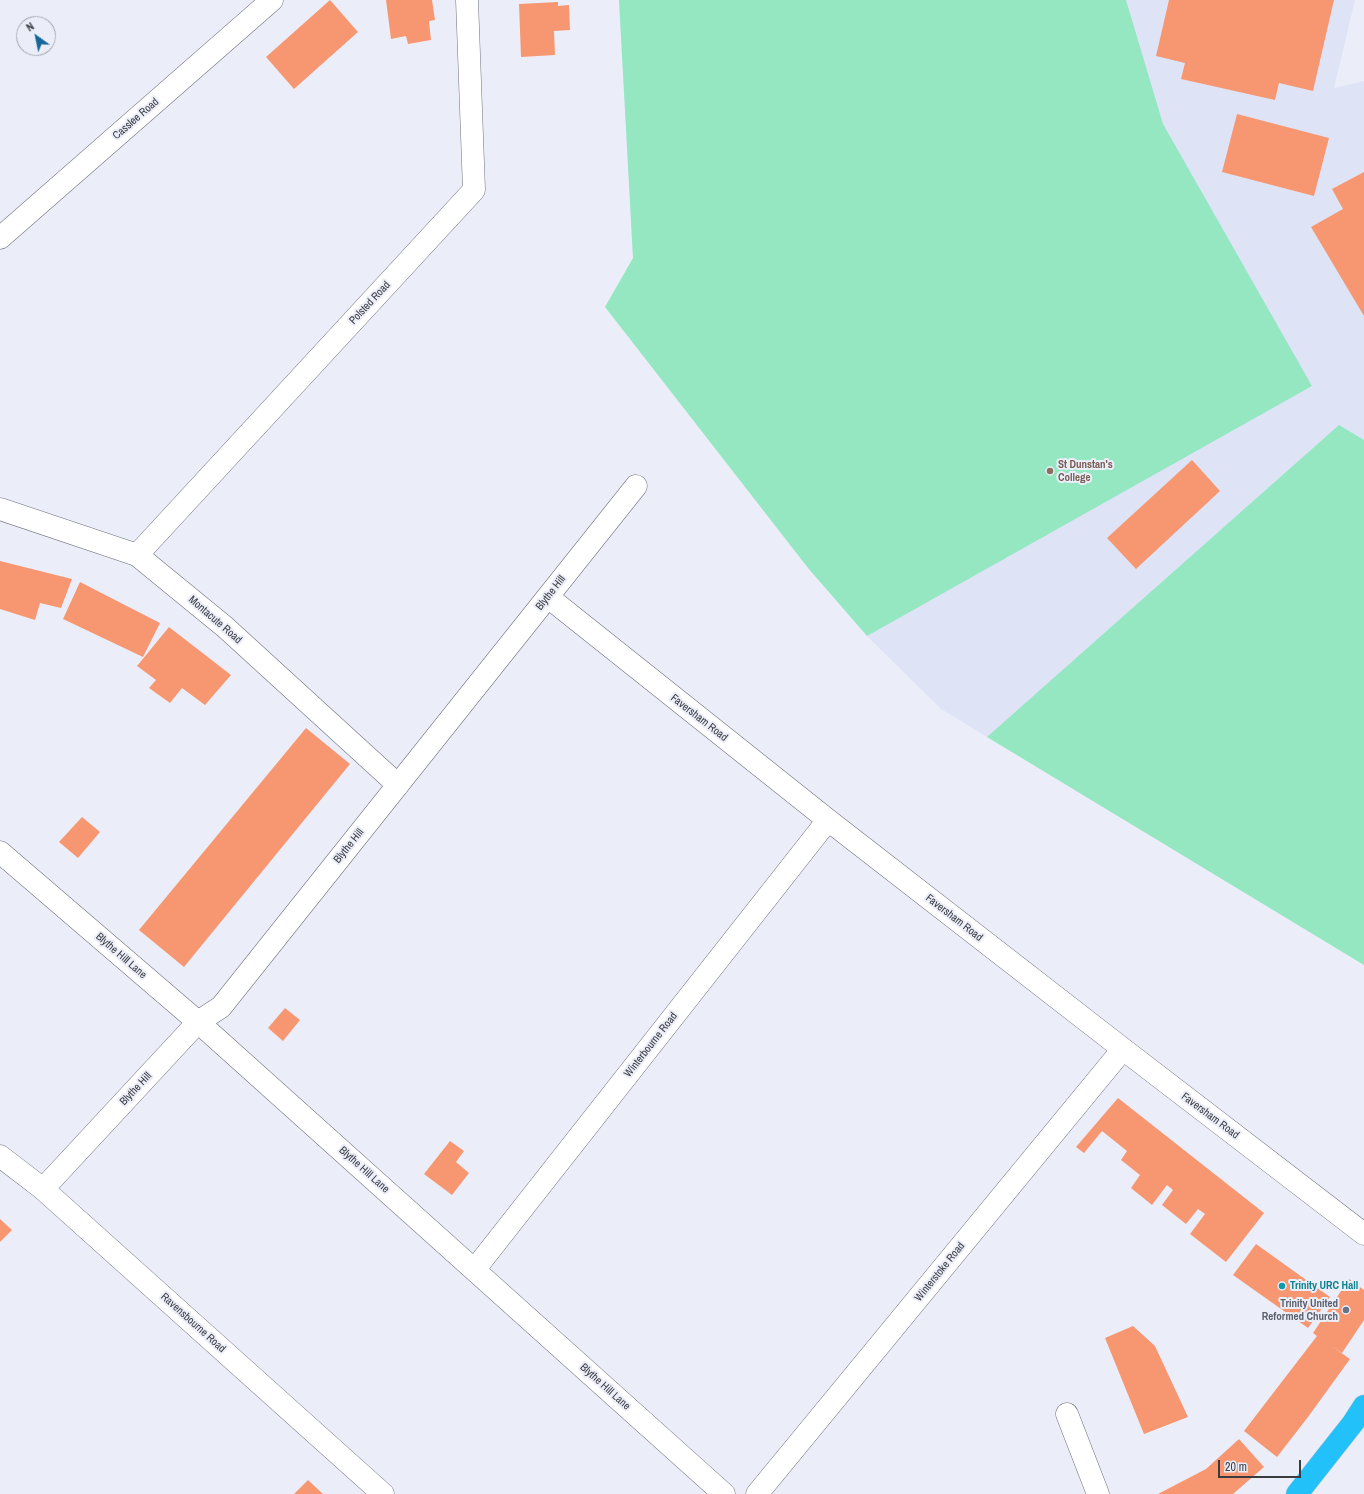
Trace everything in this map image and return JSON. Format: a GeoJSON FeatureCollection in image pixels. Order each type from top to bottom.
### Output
{"type":"FeatureCollection","features":[{"type":"Feature","properties":{"kind":"highway"},"geometry":{"type":"LineString","coordinates":[[1297,1494],[1353,1423],[1364,1406]]}},
{"type":"Feature","properties":{"kind":"street","name":"Casslee Road"},"geometry":{"type":"LineString","coordinates":[[0,238],[272,0]]}},
{"type":"Feature","properties":{"kind":"street","name":"Polsted Road"},"geometry":{"type":"LineString","coordinates":[[137,555],[474,190],[467,0]]}},
{"type":"Feature","properties":{"kind":"street","name":"Blythe Hill"},"geometry":{"type":"LineString","coordinates":[[43,1189],[198,1022],[221,1007],[636,486]]}},
{"type":"Feature","properties":{"kind":"street","name":"Montacute Road"},"geometry":{"type":"LineString","coordinates":[[0,509],[137,555],[225,627],[398,785]]}},
{"type":"Feature","properties":{"kind":"street","name":"Faversham Road"},"geometry":{"type":"LineString","coordinates":[[548,597],[828,820],[1122,1049],[1364,1234]]}},
{"type":"Feature","properties":{"kind":"street","name":"Winterbourne Road"},"geometry":{"type":"LineString","coordinates":[[475,1269],[828,820]]}},
{"type":"Feature","properties":{"kind":"street","name":"Blythe Hill Lane"},"geometry":{"type":"LineString","coordinates":[[0,852],[198,1022],[724,1494]]}},
{"type":"Feature","properties":{"kind":"street","name":"Winterstoke Road"},"geometry":{"type":"LineString","coordinates":[[757,1494],[1122,1049]]}},
{"type":"Feature","properties":{"kind":"street","name":"Ravensbourne Road"},"geometry":{"type":"LineString","coordinates":[[0,1156],[43,1189],[383,1494]]}},
{"type":"Feature","properties":{"kind":"street"},"geometry":{"type":"LineString","coordinates":[[1067,1414],[1098,1494]]}},
{"type":"Feature","properties":{"kind":"shaded area","name":"St Dunstan's College"},"geometry":{"type":"Polygon","coordinates":[[[619,0],[1355,0],[1334,88],[1364,81],[1364,965],[941,709],[867,636],[605,307],[633,258],[619,0]]]}},
{"type":"Feature","properties":{"kind":"green space"},"geometry":{"type":"Polygon","coordinates":[[[619,0],[1126,0],[1163,124],[1312,386],[867,636],[808,568],[605,307],[633,258],[619,0]]]}},
{"type":"Feature","properties":{"kind":"green space"},"geometry":{"type":"Polygon","coordinates":[[[1339,425],[1364,440],[1364,965],[987,737],[1339,425]]]}},
{"type":"Feature","properties":{"kind":"building"},"geometry":{"type":"Polygon","coordinates":[[[330,0],[358,32],[294,89],[266,57],[330,0]]]}},
{"type":"Feature","properties":{"kind":"building"},"geometry":{"type":"Polygon","coordinates":[[[386,0],[432,0],[435,20],[429,21],[431,40],[408,44],[406,36],[391,39],[386,0]]]}},
{"type":"Feature","properties":{"kind":"building"},"geometry":{"type":"Polygon","coordinates":[[[1169,0],[1334,0],[1313,91],[1279,83],[1275,100],[1181,79],[1185,63],[1156,56],[1169,0]]]}},
{"type":"Feature","properties":{"kind":"building"},"geometry":{"type":"Polygon","coordinates":[[[558,2],[558,6],[569,5],[570,30],[554,31],[555,55],[521,57],[519,4],[558,2]]]}},
{"type":"Feature","properties":{"kind":"building"},"geometry":{"type":"Polygon","coordinates":[[[1237,114],[1329,138],[1314,196],[1222,172],[1237,114]]]}},
{"type":"Feature","properties":{"kind":"building"},"geometry":{"type":"Polygon","coordinates":[[[1364,172],[1364,316],[1311,227],[1343,209],[1332,189],[1364,172]]]}},
{"type":"Feature","properties":{"kind":"building"},"geometry":{"type":"Polygon","coordinates":[[[1192,460],[1220,491],[1136,569],[1107,538],[1192,460]]]}},
{"type":"Feature","properties":{"kind":"building"},"geometry":{"type":"Polygon","coordinates":[[[0,561],[72,579],[61,608],[40,603],[35,620],[0,609],[0,561]]]}},
{"type":"Feature","properties":{"kind":"building"},"geometry":{"type":"Polygon","coordinates":[[[80,582],[160,623],[143,657],[63,619],[80,582]]]}},
{"type":"Feature","properties":{"kind":"building"},"geometry":{"type":"Polygon","coordinates":[[[169,627],[231,675],[205,705],[182,688],[170,703],[149,688],[156,680],[137,666],[169,627]]]}},
{"type":"Feature","properties":{"kind":"building"},"geometry":{"type":"Polygon","coordinates":[[[306,728],[350,764],[184,967],[139,930],[306,728]]]}},
{"type":"Feature","properties":{"kind":"building"},"geometry":{"type":"Polygon","coordinates":[[[82,817],[100,832],[78,858],[59,842],[82,817]]]}},
{"type":"Feature","properties":{"kind":"building"},"geometry":{"type":"Polygon","coordinates":[[[285,1008],[300,1020],[283,1041],[268,1028],[285,1008]]]}},
{"type":"Feature","properties":{"kind":"building"},"geometry":{"type":"Polygon","coordinates":[[[1118,1098],[1264,1213],[1226,1262],[1190,1234],[1205,1214],[1198,1209],[1186,1224],[1162,1205],[1173,1190],[1167,1185],[1152,1205],[1131,1188],[1140,1175],[1121,1160],[1127,1151],[1102,1131],[1084,1153],[1076,1147],[1118,1098]]]}},
{"type":"Feature","properties":{"kind":"building"},"geometry":{"type":"Polygon","coordinates":[[[450,1141],[464,1151],[456,1162],[469,1173],[452,1195],[424,1174],[450,1141]]]}},
{"type":"Feature","properties":{"kind":"building"},"geometry":{"type":"Polygon","coordinates":[[[0,1219],[12,1230],[0,1242],[0,1219]]]}},
{"type":"Feature","properties":{"kind":"building","name":"Trinity URC Hall"},"geometry":{"type":"Polygon","coordinates":[[[1256,1244],[1330,1297],[1308,1328],[1233,1275],[1256,1244]]]}},
{"type":"Feature","properties":{"kind":"building"},"geometry":{"type":"Polygon","coordinates":[[[1349,1279],[1364,1290],[1364,1320],[1342,1353],[1330,1345],[1350,1359],[1277,1457],[1244,1431],[1317,1336],[1313,1333],[1349,1279]]]}},
{"type":"Feature","properties":{"kind":"building"},"geometry":{"type":"Polygon","coordinates":[[[1133,1326],[1155,1346],[1188,1417],[1144,1434],[1105,1338],[1133,1326]]]}},
{"type":"Feature","properties":{"kind":"building"},"geometry":{"type":"Polygon","coordinates":[[[1239,1439],[1264,1467],[1233,1494],[1158,1494],[1206,1469],[1239,1439]]]}},
{"type":"Feature","properties":{"kind":"building"},"geometry":{"type":"Polygon","coordinates":[[[308,1480],[323,1494],[294,1494],[308,1480]]]}},
{"type":"Feature","properties":{"kind":"place","name":"St Dunstan's College"},"geometry":{"type":"Point","coordinates":[1050,471]}},
{"type":"Feature","properties":{"kind":"place","name":"Trinity URC Hall"},"geometry":{"type":"Point","coordinates":[1282,1286]}},
{"type":"Feature","properties":{"kind":"place","name":"Trinity United Reformed Church"},"geometry":{"type":"Point","coordinates":[1346,1310]}}]}
